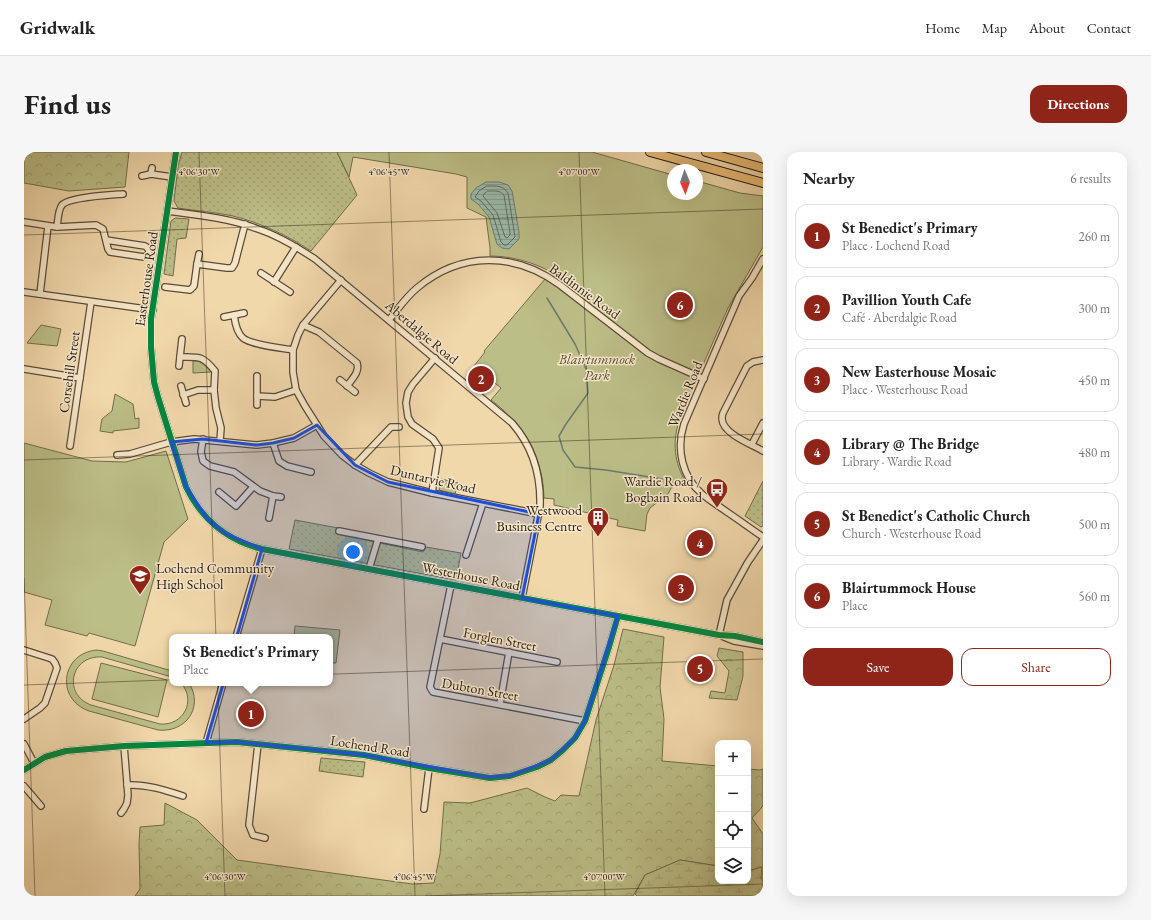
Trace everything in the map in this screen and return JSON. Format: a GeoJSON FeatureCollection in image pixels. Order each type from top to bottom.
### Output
{"type":"FeatureCollection","features":[{"type":"Feature","properties":{"kind":"highway"},"geometry":{"type":"LineString","coordinates":[[650,152],[763,183]]}},
{"type":"Feature","properties":{"kind":"highway"},"geometry":{"type":"LineString","coordinates":[[706,152],[763,168]]}},
{"type":"Feature","properties":{"kind":"street","name":"Easterhouse Road"},"geometry":{"type":"LineString","coordinates":[[176,152],[153,310],[151,335],[152,366],[158,397],[171,442],[186,487],[192,499]]}},
{"type":"Feature","properties":{"kind":"street"},"geometry":{"type":"LineString","coordinates":[[151,174],[152,168]]}},
{"type":"Feature","properties":{"kind":"street"},"geometry":{"type":"LineString","coordinates":[[142,176],[151,174],[172,177]]}},
{"type":"Feature","properties":{"kind":"street"},"geometry":{"type":"LineString","coordinates":[[57,226],[61,206],[66,202],[71,200],[123,194]]}},
{"type":"Feature","properties":{"kind":"street","name":"Aberdalgie Road"},"geometry":{"type":"LineString","coordinates":[[167,211],[245,224],[269,233],[296,246],[315,258],[516,427],[529,449],[538,474],[541,496],[539,514],[522,598]]}},
{"type":"Feature","properties":{"kind":"street"},"geometry":{"type":"LineString","coordinates":[[24,222],[48,226],[96,225],[103,229],[108,249],[109,251],[144,257],[149,253],[148,248],[145,246],[106,240]]}},
{"type":"Feature","properties":{"kind":"street"},"geometry":{"type":"LineString","coordinates":[[198,264],[232,268],[235,263],[245,224]]}},
{"type":"Feature","properties":{"kind":"street"},"geometry":{"type":"LineString","coordinates":[[40,294],[48,226]]}},
{"type":"Feature","properties":{"kind":"street"},"geometry":{"type":"LineString","coordinates":[[274,282],[296,246]]}},
{"type":"Feature","properties":{"kind":"street"},"geometry":{"type":"LineString","coordinates":[[165,287],[190,290],[194,286],[199,254]]}},
{"type":"Feature","properties":{"kind":"street","name":"Wardie Road"},"geometry":{"type":"LineString","coordinates":[[763,259],[739,296],[682,430],[680,448],[688,476],[702,494],[763,537]]}},
{"type":"Feature","properties":{"kind":"street","name":"Baldinnie Road"},"geometry":{"type":"LineString","coordinates":[[389,320],[416,289],[427,280],[442,272],[458,265],[476,261],[505,262],[525,266],[546,275],[648,353],[704,379]]}},
{"type":"Feature","properties":{"kind":"street"},"geometry":{"type":"LineString","coordinates":[[261,273],[290,292]]}},
{"type":"Feature","properties":{"kind":"street","name":"Duntarvie Road"},"geometry":{"type":"LineString","coordinates":[[341,280],[303,325],[293,350],[293,372],[296,390],[324,436],[342,455],[355,465],[388,482],[539,514]]}},
{"type":"Feature","properties":{"kind":"street"},"geometry":{"type":"LineString","coordinates":[[24,292],[153,310]]}},
{"type":"Feature","properties":{"kind":"street","name":"Corsehill Street"},"geometry":{"type":"LineString","coordinates":[[70,446],[91,302]]}},
{"type":"Feature","properties":{"kind":"street"},"geometry":{"type":"LineString","coordinates":[[224,317],[244,313]]}},
{"type":"Feature","properties":{"kind":"street"},"geometry":{"type":"LineString","coordinates":[[234,315],[236,326],[243,338],[250,342],[293,350]]}},
{"type":"Feature","properties":{"kind":"street"},"geometry":{"type":"LineString","coordinates":[[303,325],[319,332],[357,363],[359,367],[357,373],[347,386]]}},
{"type":"Feature","properties":{"kind":"street"},"geometry":{"type":"LineString","coordinates":[[179,366],[182,339]]}},
{"type":"Feature","properties":{"kind":"street"},"geometry":{"type":"LineString","coordinates":[[180,357],[197,357],[207,361],[215,371],[214,390],[216,408],[221,428],[220,441]]}},
{"type":"Feature","properties":{"kind":"street"},"geometry":{"type":"LineString","coordinates":[[432,492],[439,448],[433,439],[412,424],[408,417],[406,403],[410,388],[434,358]]}},
{"type":"Feature","properties":{"kind":"street"},"geometry":{"type":"LineString","coordinates":[[763,360],[753,362],[747,366],[722,413],[724,425],[733,435],[763,450]]}},
{"type":"Feature","properties":{"kind":"street"},"geometry":{"type":"LineString","coordinates":[[24,369],[80,378]]}},
{"type":"Feature","properties":{"kind":"street"},"geometry":{"type":"LineString","coordinates":[[257,376],[257,405]]}},
{"type":"Feature","properties":{"kind":"street"},"geometry":{"type":"LineString","coordinates":[[340,380],[355,392]]}},
{"type":"Feature","properties":{"kind":"street"},"geometry":{"type":"LineString","coordinates":[[181,386],[186,403]]}},
{"type":"Feature","properties":{"kind":"street"},"geometry":{"type":"LineString","coordinates":[[183,395],[198,390],[214,390]]}},
{"type":"Feature","properties":{"kind":"street"},"geometry":{"type":"LineString","coordinates":[[257,396],[274,397],[296,390]]}},
{"type":"Feature","properties":{"kind":"street"},"geometry":{"type":"LineString","coordinates":[[752,444],[763,423]]}},
{"type":"Feature","properties":{"kind":"street"},"geometry":{"type":"LineString","coordinates":[[117,455],[130,454],[171,442],[194,439],[257,445],[273,443],[294,438],[317,426]]}},
{"type":"Feature","properties":{"kind":"street"},"geometry":{"type":"LineString","coordinates":[[355,465],[391,427],[399,427]]}},
{"type":"Feature","properties":{"kind":"street"},"geometry":{"type":"LineString","coordinates":[[203,439],[201,452],[203,461],[210,466],[234,472],[260,491],[273,496],[282,497]]}},
{"type":"Feature","properties":{"kind":"street"},"geometry":{"type":"LineString","coordinates":[[273,443],[279,461],[287,466],[311,472]]}},
{"type":"Feature","properties":{"kind":"street"},"geometry":{"type":"LineString","coordinates":[[219,492],[236,506],[253,487]]}},
{"type":"Feature","properties":{"kind":"street"},"geometry":{"type":"LineString","coordinates":[[269,518],[273,496]]}},
{"type":"Feature","properties":{"kind":"street","name":"Westerhouse Road"},"geometry":{"type":"LineString","coordinates":[[192,499],[208,520],[226,534],[250,546],[451,585],[763,642]]}},
{"type":"Feature","properties":{"kind":"street"},"geometry":{"type":"LineString","coordinates":[[466,555],[483,503]]}},
{"type":"Feature","properties":{"kind":"street"},"geometry":{"type":"LineString","coordinates":[[339,531],[422,548]]}},
{"type":"Feature","properties":{"kind":"street"},"geometry":{"type":"LineString","coordinates":[[369,569],[378,539]]}},
{"type":"Feature","properties":{"kind":"street"},"geometry":{"type":"LineString","coordinates":[[719,635],[726,600],[748,562],[763,540]]}},
{"type":"Feature","properties":{"kind":"street"},"geometry":{"type":"LineString","coordinates":[[237,634],[262,549]]}},
{"type":"Feature","properties":{"kind":"street","name":"Dubton Street"},"geometry":{"type":"LineString","coordinates":[[451,585],[430,687],[433,692],[585,720]]}},
{"type":"Feature","properties":{"kind":"street","name":"Lochend Road"},"geometry":{"type":"LineString","coordinates":[[24,770],[34,763],[51,755],[66,751],[124,746],[237,742],[364,755],[490,778],[510,776],[537,767],[551,760],[575,738],[585,720],[618,616]]}},
{"type":"Feature","properties":{"kind":"street","name":"Westerhouse Road"},"geometry":{"type":"LineString","coordinates":[[719,635],[734,641],[763,646]]}},
{"type":"Feature","properties":{"kind":"street","name":"Forglen Street"},"geometry":{"type":"LineString","coordinates":[[440,639],[557,662]]}},
{"type":"Feature","properties":{"kind":"street"},"geometry":{"type":"LineString","coordinates":[[24,650],[52,659],[57,668],[45,703],[24,719]]}},
{"type":"Feature","properties":{"kind":"street"},"geometry":{"type":"LineString","coordinates":[[500,704],[509,652]]}},
{"type":"Feature","properties":{"kind":"street"},"geometry":{"type":"LineString","coordinates":[[206,742],[222,686]]}},
{"type":"Feature","properties":{"kind":"street"},"geometry":{"type":"LineString","coordinates":[[24,744],[34,763]]}},
{"type":"Feature","properties":{"kind":"street"},"geometry":{"type":"LineString","coordinates":[[258,744],[249,824],[253,835],[265,838]]}},
{"type":"Feature","properties":{"kind":"street"},"geometry":{"type":"LineString","coordinates":[[121,813],[127,803],[128,795],[124,746]]}},
{"type":"Feature","properties":{"kind":"street"},"geometry":{"type":"LineString","coordinates":[[424,808],[429,768]]}},
{"type":"Feature","properties":{"kind":"street"},"geometry":{"type":"LineString","coordinates":[[127,784],[138,784],[164,789],[183,796]]}},
{"type":"Feature","properties":{"kind":"street"},"geometry":{"type":"LineString","coordinates":[[24,786],[41,806]]}},
{"type":"Feature","properties":{"kind":"highlighted area"},"geometry":{"type":"Polygon","coordinates":[[[317,425],[355,465],[388,482],[539,514],[522,598],[618,616],[585,721],[575,738],[551,760],[510,776],[486,777],[364,755],[237,742],[206,743],[262,549],[226,534],[208,520],[186,487],[171,442],[203,439],[257,445],[294,438],[317,425]]]}},
{"type":"Feature","properties":{"kind":"green space"},"geometry":{"type":"Polygon","coordinates":[[[24,152],[129,152],[125,187],[69,191],[24,183],[24,152]]]}},
{"type":"Feature","properties":{"kind":"green space"},"geometry":{"type":"Polygon","coordinates":[[[182,152],[337,152],[357,195],[311,251],[274,230],[254,222],[219,213],[178,208],[174,201],[178,166],[182,152]]]}},
{"type":"Feature","properties":{"kind":"green space","name":"Blairtummock Park"},"geometry":{"type":"Polygon","coordinates":[[[337,152],[592,152],[667,173],[667,200],[703,200],[703,183],[740,193],[763,196],[763,247],[728,308],[680,417],[676,433],[675,449],[680,471],[684,479],[671,488],[668,494],[650,508],[647,514],[645,531],[617,526],[618,520],[554,505],[554,499],[544,498],[542,477],[532,447],[521,429],[491,400],[501,388],[474,366],[485,352],[484,351],[551,272],[522,260],[490,256],[486,217],[467,208],[467,177],[353,157],[349,177],[337,152]]]}},
{"type":"Feature","properties":{"kind":"green space"},"geometry":{"type":"Polygon","coordinates":[[[175,218],[189,219],[186,238],[177,239],[173,276],[164,274],[171,221],[175,218]]]}},
{"type":"Feature","properties":{"kind":"green space"},"geometry":{"type":"Polygon","coordinates":[[[41,325],[61,329],[57,346],[27,343],[41,325]]]}},
{"type":"Feature","properties":{"kind":"green space"},"geometry":{"type":"Polygon","coordinates":[[[193,361],[204,363],[211,372],[193,373],[193,361]]]}},
{"type":"Feature","properties":{"kind":"green space"},"geometry":{"type":"Polygon","coordinates":[[[115,394],[133,404],[135,419],[139,418],[139,428],[113,431],[113,433],[100,431],[102,419],[112,411],[115,394]]]}},
{"type":"Feature","properties":{"kind":"green space"},"geometry":{"type":"Polygon","coordinates":[[[24,443],[92,461],[126,462],[166,451],[188,519],[164,542],[135,646],[89,633],[87,636],[45,625],[52,600],[24,592],[24,443]]]}},
{"type":"Feature","properties":{"kind":"green space"},"geometry":{"type":"Polygon","coordinates":[[[441,479],[458,483],[455,494],[439,490],[441,479]]]}},
{"type":"Feature","properties":{"kind":"green space"},"geometry":{"type":"Polygon","coordinates":[[[763,481],[763,526],[761,527],[745,516],[763,481]]]}},
{"type":"Feature","properties":{"kind":"green space"},"geometry":{"type":"Polygon","coordinates":[[[295,520],[338,528],[337,534],[423,552],[426,547],[461,553],[456,580],[289,549],[295,520]]]}},
{"type":"Feature","properties":{"kind":"green space"},"geometry":{"type":"Polygon","coordinates":[[[295,626],[340,630],[336,663],[333,663],[333,634],[294,634],[295,626]]]}},
{"type":"Feature","properties":{"kind":"green space"},"geometry":{"type":"Polygon","coordinates":[[[623,629],[664,637],[660,687],[664,719],[662,761],[715,766],[715,866],[680,860],[645,875],[633,896],[135,896],[140,889],[140,827],[164,825],[165,803],[197,820],[237,860],[412,884],[434,883],[440,854],[444,802],[470,803],[527,788],[555,801],[561,795],[579,796],[596,720],[614,665],[623,629]]]}},
{"type":"Feature","properties":{"kind":"green space"},"geometry":{"type":"Polygon","coordinates":[[[719,648],[743,652],[743,676],[737,700],[709,698],[711,691],[725,693],[729,671],[717,656],[719,648]]]}},
{"type":"Feature","properties":{"kind":"green space"},"geometry":{"type":"Polygon","coordinates":[[[97,650],[103,651],[169,670],[169,676],[102,657],[91,658],[83,662],[77,668],[74,676],[76,693],[82,700],[91,705],[160,724],[168,724],[181,717],[185,711],[188,697],[183,686],[190,686],[194,701],[190,717],[177,727],[168,730],[158,730],[89,711],[78,705],[71,697],[67,687],[67,677],[70,667],[76,659],[85,653],[97,650]]]}},
{"type":"Feature","properties":{"kind":"green space"},"geometry":{"type":"Polygon","coordinates":[[[101,663],[167,680],[158,717],[92,699],[101,663]]]}},
{"type":"Feature","properties":{"kind":"green space"},"geometry":{"type":"Polygon","coordinates":[[[321,758],[365,762],[363,777],[319,771],[321,758]]]}},
{"type":"Feature","properties":{"kind":"green space"},"geometry":{"type":"Polygon","coordinates":[[[751,769],[763,769],[763,806],[752,818],[763,834],[763,881],[761,879],[761,868],[751,870],[751,769]]]}},
{"type":"Feature","properties":{"kind":"green space"},"geometry":{"type":"Polygon","coordinates":[[[680,860],[715,866],[715,884],[751,884],[751,870],[762,867],[761,879],[763,881],[763,896],[637,896],[635,894],[645,875],[680,860]]]}},
{"type":"Feature","properties":{"kind":"water"},"geometry":{"type":"Polygon","coordinates":[[[486,182],[499,182],[508,185],[512,191],[519,239],[509,249],[502,248],[497,244],[489,217],[478,204],[471,199],[471,194],[476,188],[486,182]]]}},
{"type":"Feature","properties":{"kind":"waterway"},"geometry":{"type":"LineString","coordinates":[[547,298],[575,344],[586,369],[588,393],[559,436],[563,450],[575,467],[606,470],[662,479]]}},
{"type":"Feature","properties":{"kind":"cycle path"},"geometry":{"type":"LineString","coordinates":[[176,152],[151,319],[151,347],[154,382],[186,487],[192,499],[216,527],[237,540],[262,549],[763,642]]}},
{"type":"Feature","properties":{"kind":"cycle path"},"geometry":{"type":"LineString","coordinates":[[24,770],[45,757],[66,751],[124,746],[237,742],[364,755],[490,778],[510,776],[537,767],[551,760],[575,738],[585,721],[618,616]]}},
{"type":"Feature","properties":{"kind":"place","name":"Blairtummock House"},"geometry":{"type":"Point","coordinates":[680,305]}},
{"type":"Feature","properties":{"kind":"place","name":"Pavillion Youth Cafe"},"geometry":{"type":"Point","coordinates":[481,379]}},
{"type":"Feature","properties":{"kind":"place","name":"Wardie Road / Bogbain Road"},"geometry":{"type":"Point","coordinates":[717,508]}},
{"type":"Feature","properties":{"kind":"place","name":"Westwood Business Centre"},"geometry":{"type":"Point","coordinates":[598,538]}},
{"type":"Feature","properties":{"kind":"place","name":"Library @ The Bridge"},"geometry":{"type":"Point","coordinates":[700,543]}},
{"type":"Feature","properties":{"kind":"place","name":"New Easterhouse Mosaic"},"geometry":{"type":"Point","coordinates":[681,588]}},
{"type":"Feature","properties":{"kind":"place","name":"Lochend Community High School"},"geometry":{"type":"Point","coordinates":[140,596]}},
{"type":"Feature","properties":{"kind":"place","name":"St Benedict's Catholic Church"},"geometry":{"type":"Point","coordinates":[700,669]}},
{"type":"Feature","properties":{"kind":"place","name":"St Benedict's Primary"},"geometry":{"type":"Point","coordinates":[251,714]}}]}
